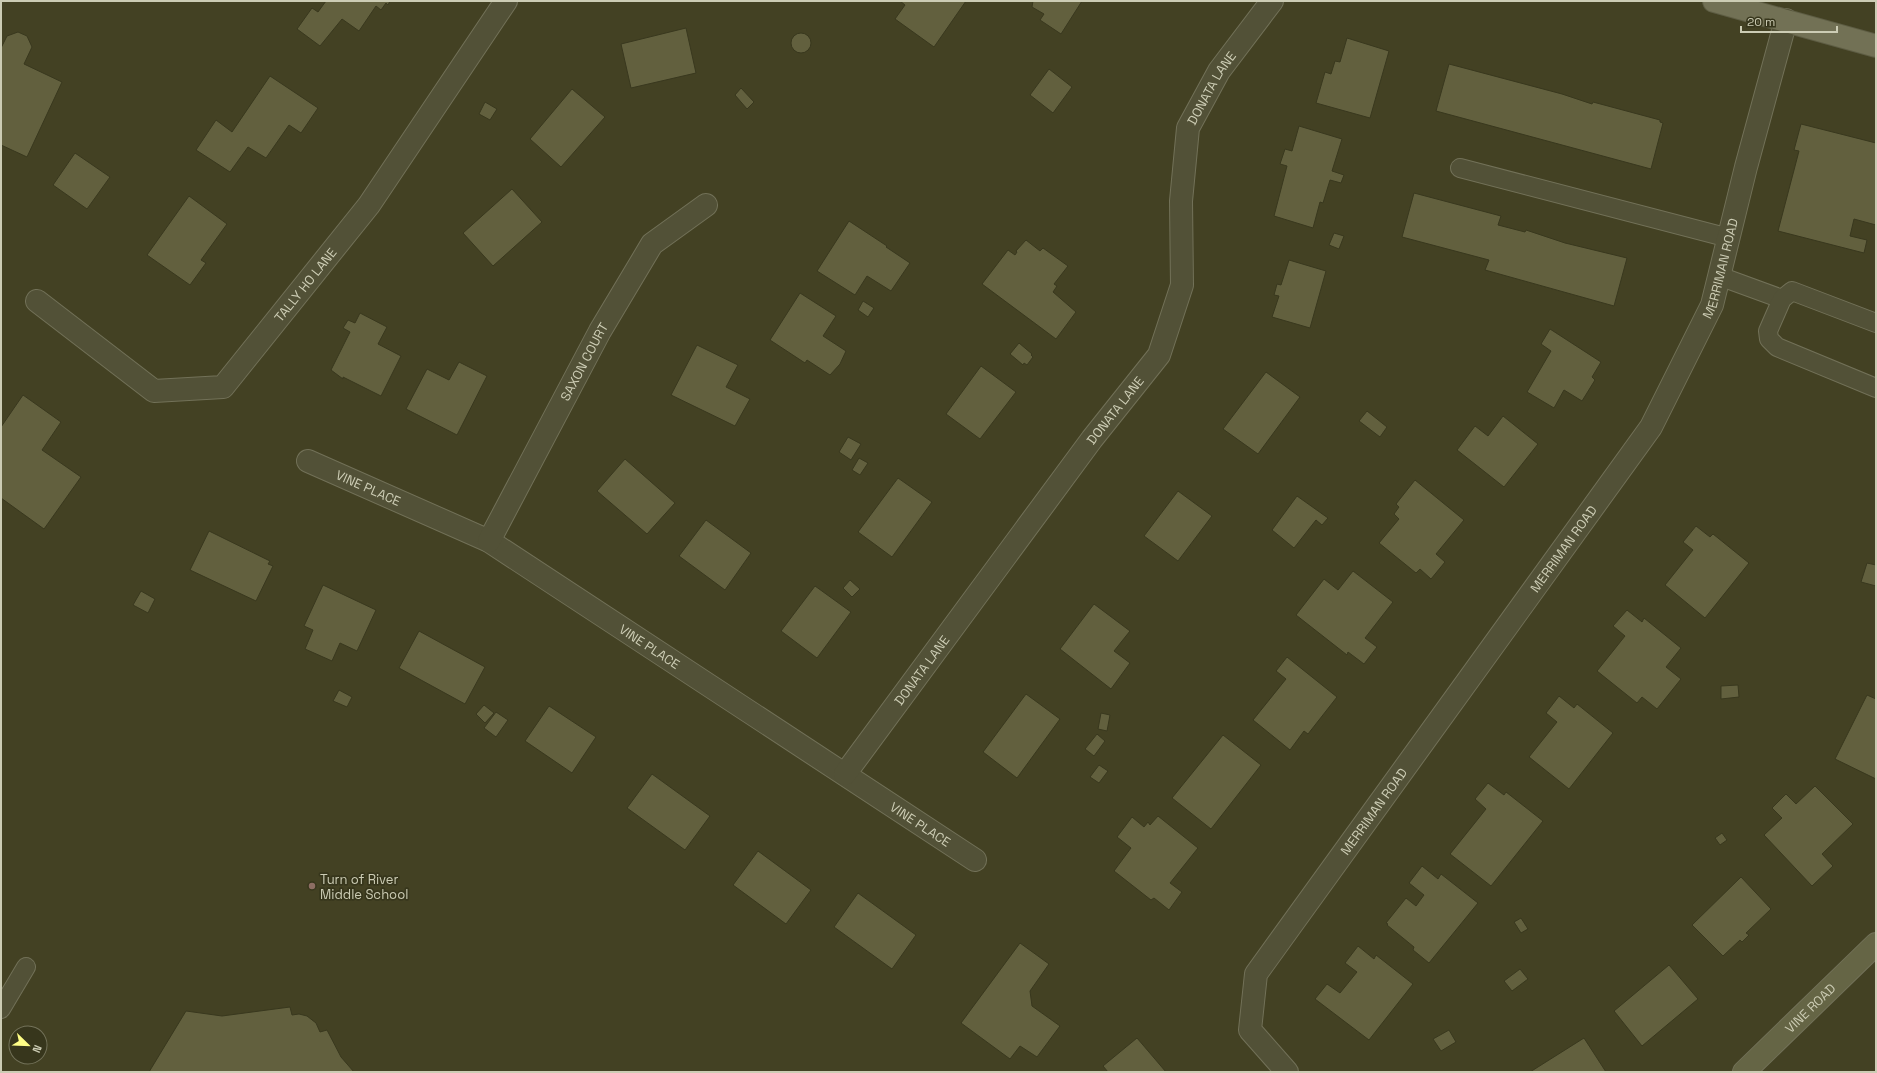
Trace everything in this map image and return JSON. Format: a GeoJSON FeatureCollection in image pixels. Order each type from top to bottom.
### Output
{"type":"FeatureCollection","features":[{"type":"Feature","properties":{"kind":"main road"},"geometry":{"type":"LineString","coordinates":[[1714,1],[1876,46]]}},
{"type":"Feature","properties":{"kind":"street","name":"TALLY HO LANE"},"geometry":{"type":"LineString","coordinates":[[37,301],[154,391],[223,387],[369,205],[506,1]]}},
{"type":"Feature","properties":{"kind":"street","name":"DONATA LANE"},"geometry":{"type":"LineString","coordinates":[[844,774],[1088,445],[1159,355],[1182,284],[1181,200],[1188,128],[1219,71],[1272,1]]}},
{"type":"Feature","properties":{"kind":"street","name":"MERRIMAN ROAD"},"geometry":{"type":"LineString","coordinates":[[1287,1072],[1250,1030],[1256,974],[1651,427],[1712,305],[1746,167],[1786,20]]}},
{"type":"Feature","properties":{"kind":"street","name":"SAXON COURT"},"geometry":{"type":"LineString","coordinates":[[489,540],[600,331],[652,244],[706,205]]}},
{"type":"Feature","properties":{"kind":"street","name":"VINE PLACE"},"geometry":{"type":"LineString","coordinates":[[308,461],[489,540],[976,860]]}},
{"type":"Feature","properties":{"kind":"street","name":"VINE ROAD"},"geometry":{"type":"LineString","coordinates":[[1744,1072],[1876,944]]}},
{"type":"Feature","properties":{"kind":"lane"},"geometry":{"type":"LineString","coordinates":[[1460,168],[1729,238]]}},
{"type":"Feature","properties":{"kind":"lane"},"geometry":{"type":"LineString","coordinates":[[1719,276],[1782,299]]}},
{"type":"Feature","properties":{"kind":"lane"},"geometry":{"type":"LineString","coordinates":[[1876,324],[1801,293],[1792,291],[1782,299],[1768,331],[1769,339],[1777,348],[1876,388]]}},
{"type":"Feature","properties":{"kind":"lane"},"geometry":{"type":"LineString","coordinates":[[1,1009],[26,967]]}},
{"type":"Feature","properties":{"kind":"building"},"geometry":{"type":"Polygon","coordinates":[[[326,1],[390,1],[388,5],[386,3],[381,10],[376,6],[359,31],[342,19],[320,46],[297,29],[312,8],[318,12],[326,1]]]}},
{"type":"Feature","properties":{"kind":"building"},"geometry":{"type":"Polygon","coordinates":[[[900,1],[966,1],[934,47],[895,19],[905,5],[900,1]]]}},
{"type":"Feature","properties":{"kind":"building"},"geometry":{"type":"Polygon","coordinates":[[[1033,1],[1082,1],[1061,34],[1040,20],[1044,14],[1032,7],[1033,1]]]}},
{"type":"Feature","properties":{"kind":"building"},"geometry":{"type":"Polygon","coordinates":[[[686,28],[696,73],[631,88],[621,44],[686,28]]]}},
{"type":"Feature","properties":{"kind":"building"},"geometry":{"type":"Polygon","coordinates":[[[18,32],[27,36],[32,47],[24,64],[62,82],[27,157],[1,145],[1,48],[7,36],[18,32]]]}},
{"type":"Feature","properties":{"kind":"building"},"geometry":{"type":"Polygon","coordinates":[[[801,33],[808,36],[811,43],[808,50],[801,53],[794,50],[791,43],[794,36],[801,33]]]}},
{"type":"Feature","properties":{"kind":"building"},"geometry":{"type":"Polygon","coordinates":[[[1347,38],[1389,51],[1370,118],[1316,103],[1325,72],[1331,74],[1335,61],[1340,62],[1347,38]]]}},
{"type":"Feature","properties":{"kind":"building"},"geometry":{"type":"Polygon","coordinates":[[[1449,64],[1562,94],[1592,104],[1593,102],[1660,120],[1660,122],[1663,123],[1651,169],[1436,111],[1449,64]]]}},
{"type":"Feature","properties":{"kind":"building"},"geometry":{"type":"Polygon","coordinates":[[[1049,69],[1072,87],[1053,113],[1030,95],[1049,69]]]}},
{"type":"Feature","properties":{"kind":"building"},"geometry":{"type":"Polygon","coordinates":[[[270,76],[318,108],[301,133],[289,125],[266,158],[248,147],[230,172],[196,150],[216,120],[232,132],[270,76]]]}},
{"type":"Feature","properties":{"kind":"building"},"geometry":{"type":"Polygon","coordinates":[[[741,88],[754,102],[747,109],[735,95],[741,88]]]}},
{"type":"Feature","properties":{"kind":"building"},"geometry":{"type":"Polygon","coordinates":[[[572,89],[605,117],[561,167],[530,139],[572,89]]]}},
{"type":"Feature","properties":{"kind":"building"},"geometry":{"type":"Polygon","coordinates":[[[485,102],[497,109],[490,120],[479,114],[485,102]]]}},
{"type":"Feature","properties":{"kind":"building"},"geometry":{"type":"Polygon","coordinates":[[[1801,124],[1876,143],[1876,225],[1854,219],[1850,236],[1867,240],[1864,253],[1778,231],[1799,151],[1794,150],[1801,124]]]}},
{"type":"Feature","properties":{"kind":"building"},"geometry":{"type":"Polygon","coordinates":[[[1299,126],[1342,139],[1332,171],[1344,175],[1341,183],[1330,180],[1323,203],[1320,202],[1313,228],[1274,216],[1287,166],[1280,164],[1285,149],[1292,151],[1299,126]]]}},
{"type":"Feature","properties":{"kind":"building"},"geometry":{"type":"Polygon","coordinates":[[[75,153],[110,177],[87,209],[53,185],[75,153]]]}},
{"type":"Feature","properties":{"kind":"building"},"geometry":{"type":"Polygon","coordinates":[[[512,189],[542,222],[493,266],[463,233],[512,189]]]}},
{"type":"Feature","properties":{"kind":"building"},"geometry":{"type":"Polygon","coordinates":[[[1414,193],[1501,216],[1498,225],[1525,232],[1526,230],[1565,243],[1627,258],[1614,306],[1485,270],[1489,260],[1402,237],[1414,193]]]}},
{"type":"Feature","properties":{"kind":"building"},"geometry":{"type":"Polygon","coordinates":[[[189,196],[227,224],[201,260],[206,263],[190,285],[147,255],[189,196]]]}},
{"type":"Feature","properties":{"kind":"building"},"geometry":{"type":"Polygon","coordinates":[[[849,221],[910,263],[891,291],[867,276],[855,295],[817,271],[849,221]]]}},
{"type":"Feature","properties":{"kind":"building"},"geometry":{"type":"Polygon","coordinates":[[[1334,233],[1344,236],[1339,249],[1329,245],[1334,233]]]}},
{"type":"Feature","properties":{"kind":"building"},"geometry":{"type":"Polygon","coordinates":[[[1026,240],[1040,251],[1043,248],[1068,266],[1054,284],[1057,286],[1053,292],[1076,312],[1056,339],[982,284],[1008,250],[1015,255],[1017,252],[1016,251],[1026,240]]]}},
{"type":"Feature","properties":{"kind":"building"},"geometry":{"type":"Polygon","coordinates":[[[1289,260],[1326,271],[1310,328],[1272,317],[1279,296],[1274,295],[1277,284],[1281,285],[1289,260]]]}},
{"type":"Feature","properties":{"kind":"building"},"geometry":{"type":"Polygon","coordinates":[[[800,293],[836,316],[823,336],[846,351],[840,364],[830,375],[807,360],[805,363],[770,340],[800,293]]]}},
{"type":"Feature","properties":{"kind":"building"},"geometry":{"type":"Polygon","coordinates":[[[863,301],[874,308],[868,317],[858,310],[863,301]]]}},
{"type":"Feature","properties":{"kind":"building"},"geometry":{"type":"Polygon","coordinates":[[[360,313],[387,327],[378,344],[401,356],[381,396],[343,377],[343,379],[331,370],[350,332],[343,328],[348,320],[355,323],[360,313]]]}},
{"type":"Feature","properties":{"kind":"building"},"geometry":{"type":"Polygon","coordinates":[[[1550,329],[1601,362],[1592,377],[1595,380],[1582,401],[1564,390],[1554,408],[1527,392],[1551,351],[1541,344],[1550,329]]]}},
{"type":"Feature","properties":{"kind":"building"},"geometry":{"type":"Polygon","coordinates":[[[1019,343],[1032,354],[1031,355],[1033,357],[1027,365],[1024,363],[1023,365],[1010,354],[1019,343]]]}},
{"type":"Feature","properties":{"kind":"building"},"geometry":{"type":"Polygon","coordinates":[[[697,345],[738,365],[726,387],[750,399],[735,426],[671,395],[697,345]]]}},
{"type":"Feature","properties":{"kind":"building"},"geometry":{"type":"Polygon","coordinates":[[[459,362],[487,376],[457,435],[406,409],[427,369],[449,380],[459,362]]]}},
{"type":"Feature","properties":{"kind":"building"},"geometry":{"type":"Polygon","coordinates":[[[981,366],[1016,392],[980,439],[946,414],[981,366]]]}},
{"type":"Feature","properties":{"kind":"building"},"geometry":{"type":"Polygon","coordinates":[[[1266,372],[1300,397],[1258,454],[1223,429],[1266,372]]]}},
{"type":"Feature","properties":{"kind":"building"},"geometry":{"type":"Polygon","coordinates":[[[23,395],[61,422],[42,450],[81,477],[44,529],[1,498],[1,427],[23,395]]]}},
{"type":"Feature","properties":{"kind":"building"},"geometry":{"type":"Polygon","coordinates":[[[1367,411],[1387,427],[1380,437],[1359,421],[1367,411]]]}},
{"type":"Feature","properties":{"kind":"building"},"geometry":{"type":"Polygon","coordinates":[[[1503,416],[1538,444],[1504,487],[1457,450],[1475,426],[1488,436],[1503,416]]]}},
{"type":"Feature","properties":{"kind":"building"},"geometry":{"type":"Polygon","coordinates":[[[848,437],[861,444],[851,460],[839,452],[848,437]]]}},
{"type":"Feature","properties":{"kind":"building"},"geometry":{"type":"Polygon","coordinates":[[[859,458],[868,463],[860,475],[852,470],[859,458]]]}},
{"type":"Feature","properties":{"kind":"building"},"geometry":{"type":"Polygon","coordinates":[[[625,459],[675,503],[647,534],[597,491],[625,459]]]}},
{"type":"Feature","properties":{"kind":"building"},"geometry":{"type":"Polygon","coordinates":[[[898,478],[932,502],[892,557],[858,532],[898,478]]]}},
{"type":"Feature","properties":{"kind":"building"},"geometry":{"type":"Polygon","coordinates":[[[1415,480],[1464,520],[1436,554],[1445,562],[1431,579],[1420,569],[1416,573],[1379,543],[1399,519],[1394,514],[1399,507],[1396,504],[1415,480]]]}},
{"type":"Feature","properties":{"kind":"building"},"geometry":{"type":"Polygon","coordinates":[[[1178,491],[1212,516],[1178,561],[1144,536],[1178,491]]]}},
{"type":"Feature","properties":{"kind":"building"},"geometry":{"type":"Polygon","coordinates":[[[1297,496],[1328,518],[1322,525],[1316,520],[1294,548],[1272,530],[1297,496]]]}},
{"type":"Feature","properties":{"kind":"building"},"geometry":{"type":"Polygon","coordinates":[[[706,520],[751,553],[725,590],[679,556],[706,520]]]}},
{"type":"Feature","properties":{"kind":"building"},"geometry":{"type":"Polygon","coordinates":[[[1696,526],[1710,537],[1713,534],[1749,563],[1705,618],[1665,585],[1693,550],[1683,542],[1696,526]]]}},
{"type":"Feature","properties":{"kind":"building"},"geometry":{"type":"Polygon","coordinates":[[[209,531],[270,561],[268,564],[273,566],[256,601],[190,570],[209,531]]]}},
{"type":"Feature","properties":{"kind":"building"},"geometry":{"type":"Polygon","coordinates":[[[1867,563],[1876,565],[1876,586],[1861,582],[1867,563]]]}},
{"type":"Feature","properties":{"kind":"building"},"geometry":{"type":"Polygon","coordinates":[[[1353,571],[1393,602],[1365,638],[1377,647],[1364,664],[1348,652],[1347,655],[1296,615],[1324,579],[1338,590],[1353,571]]]}},
{"type":"Feature","properties":{"kind":"building"},"geometry":{"type":"Polygon","coordinates":[[[850,580],[860,589],[852,597],[843,588],[850,580]]]}},
{"type":"Feature","properties":{"kind":"building"},"geometry":{"type":"Polygon","coordinates":[[[323,585],[376,610],[357,651],[340,643],[332,661],[305,649],[313,630],[304,626],[323,585]]]}},
{"type":"Feature","properties":{"kind":"building"},"geometry":{"type":"Polygon","coordinates":[[[815,586],[851,612],[817,658],[781,631],[815,586]]]}},
{"type":"Feature","properties":{"kind":"building"},"geometry":{"type":"Polygon","coordinates":[[[141,591],[155,599],[148,613],[133,605],[141,591]]]}},
{"type":"Feature","properties":{"kind":"building"},"geometry":{"type":"Polygon","coordinates":[[[1094,604],[1130,631],[1114,651],[1130,663],[1111,689],[1060,649],[1094,604]]]}},
{"type":"Feature","properties":{"kind":"building"},"geometry":{"type":"Polygon","coordinates":[[[1627,610],[1642,622],[1644,618],[1681,648],[1666,667],[1681,679],[1657,709],[1642,697],[1637,703],[1597,671],[1625,636],[1613,626],[1627,610]]]}},
{"type":"Feature","properties":{"kind":"building"},"geometry":{"type":"Polygon","coordinates":[[[419,631],[485,667],[465,704],[399,668],[419,631]]]}},
{"type":"Feature","properties":{"kind":"building"},"geometry":{"type":"Polygon","coordinates":[[[1287,657],[1337,697],[1308,734],[1304,731],[1290,750],[1253,720],[1286,679],[1276,671],[1287,657]]]}},
{"type":"Feature","properties":{"kind":"building"},"geometry":{"type":"Polygon","coordinates":[[[1738,685],[1739,697],[1721,699],[1721,686],[1738,685]]]}},
{"type":"Feature","properties":{"kind":"building"},"geometry":{"type":"Polygon","coordinates":[[[339,690],[352,697],[347,707],[333,701],[339,690]]]}},
{"type":"Feature","properties":{"kind":"building"},"geometry":{"type":"Polygon","coordinates":[[[1026,694],[1060,719],[1017,778],[983,752],[1026,694]]]}},
{"type":"Feature","properties":{"kind":"building"},"geometry":{"type":"Polygon","coordinates":[[[1867,695],[1876,699],[1876,779],[1835,759],[1867,695]]]}},
{"type":"Feature","properties":{"kind":"building"},"geometry":{"type":"Polygon","coordinates":[[[1559,696],[1574,708],[1577,704],[1613,733],[1569,789],[1529,757],[1557,722],[1546,713],[1559,696]]]}},
{"type":"Feature","properties":{"kind":"building"},"geometry":{"type":"Polygon","coordinates":[[[484,705],[494,713],[485,723],[476,714],[484,705]]]}},
{"type":"Feature","properties":{"kind":"building"},"geometry":{"type":"Polygon","coordinates":[[[549,706],[596,737],[572,773],[525,741],[549,706]]]}},
{"type":"Feature","properties":{"kind":"building"},"geometry":{"type":"Polygon","coordinates":[[[496,712],[508,720],[496,737],[484,728],[496,712]]]}},
{"type":"Feature","properties":{"kind":"building"},"geometry":{"type":"Polygon","coordinates":[[[1101,713],[1110,715],[1107,731],[1098,729],[1101,713]]]}},
{"type":"Feature","properties":{"kind":"building"},"geometry":{"type":"Polygon","coordinates":[[[1097,734],[1105,741],[1094,756],[1085,749],[1097,734]]]}},
{"type":"Feature","properties":{"kind":"building"},"geometry":{"type":"Polygon","coordinates":[[[1223,735],[1261,765],[1211,829],[1172,798],[1223,735]]]}},
{"type":"Feature","properties":{"kind":"building"},"geometry":{"type":"Polygon","coordinates":[[[1099,765],[1108,771],[1099,783],[1090,777],[1099,765]]]}},
{"type":"Feature","properties":{"kind":"building"},"geometry":{"type":"Polygon","coordinates":[[[652,774],[710,816],[685,850],[627,808],[652,774]]]}},
{"type":"Feature","properties":{"kind":"building"},"geometry":{"type":"Polygon","coordinates":[[[1488,783],[1504,795],[1506,792],[1543,821],[1491,886],[1450,854],[1486,809],[1475,799],[1488,783]]]}},
{"type":"Feature","properties":{"kind":"building"},"geometry":{"type":"Polygon","coordinates":[[[1815,786],[1853,824],[1822,854],[1833,866],[1812,886],[1764,835],[1782,818],[1772,808],[1786,794],[1796,804],[1815,786]]]}},
{"type":"Feature","properties":{"kind":"building"},"geometry":{"type":"Polygon","coordinates":[[[1158,816],[1198,848],[1170,883],[1182,892],[1169,910],[1154,898],[1151,900],[1114,871],[1131,848],[1117,837],[1132,817],[1144,827],[1148,822],[1150,825],[1158,816]]]}},
{"type":"Feature","properties":{"kind":"building"},"geometry":{"type":"Polygon","coordinates":[[[1722,833],[1727,840],[1720,845],[1715,838],[1722,833]]]}},
{"type":"Feature","properties":{"kind":"building"},"geometry":{"type":"Polygon","coordinates":[[[758,851],[811,890],[786,924],[733,885],[758,851]]]}},
{"type":"Feature","properties":{"kind":"building"},"geometry":{"type":"Polygon","coordinates":[[[1422,866],[1438,879],[1441,874],[1478,903],[1429,963],[1413,950],[1414,947],[1386,923],[1406,898],[1416,906],[1424,895],[1409,883],[1422,866]]]}},
{"type":"Feature","properties":{"kind":"building"},"geometry":{"type":"Polygon","coordinates":[[[1741,877],[1771,909],[1746,933],[1749,935],[1742,942],[1740,940],[1723,956],[1692,925],[1741,877]]]}},
{"type":"Feature","properties":{"kind":"building"},"geometry":{"type":"Polygon","coordinates":[[[858,893],[916,935],[892,969],[834,927],[858,893]]]}},
{"type":"Feature","properties":{"kind":"building"},"geometry":{"type":"Polygon","coordinates":[[[1521,918],[1528,929],[1521,933],[1514,922],[1521,918]]]}},
{"type":"Feature","properties":{"kind":"building"},"geometry":{"type":"Polygon","coordinates":[[[1020,943],[1049,964],[1030,991],[1032,1006],[1060,1026],[1037,1057],[1020,1046],[1010,1059],[961,1023],[1020,943]]]}},
{"type":"Feature","properties":{"kind":"building"},"geometry":{"type":"Polygon","coordinates":[[[1358,946],[1374,959],[1376,955],[1413,984],[1369,1040],[1315,999],[1327,984],[1340,993],[1357,972],[1345,963],[1358,946]]]}},
{"type":"Feature","properties":{"kind":"building"},"geometry":{"type":"Polygon","coordinates":[[[1669,965],[1698,999],[1642,1046],[1614,1011],[1669,965]]]}},
{"type":"Feature","properties":{"kind":"building"},"geometry":{"type":"Polygon","coordinates":[[[1520,969],[1528,979],[1512,991],[1504,981],[1520,969]]]}},
{"type":"Feature","properties":{"kind":"building"},"geometry":{"type":"Polygon","coordinates":[[[290,1007],[292,1015],[299,1014],[307,1016],[316,1023],[320,1032],[327,1030],[341,1057],[354,1072],[149,1072],[186,1011],[222,1016],[290,1007]]]}},
{"type":"Feature","properties":{"kind":"building"},"geometry":{"type":"Polygon","coordinates":[[[1449,1030],[1456,1042],[1441,1051],[1433,1039],[1449,1030]]]}},
{"type":"Feature","properties":{"kind":"building"},"geometry":{"type":"Polygon","coordinates":[[[1137,1038],[1166,1072],[1108,1072],[1103,1066],[1137,1038]]]}},
{"type":"Feature","properties":{"kind":"building"},"geometry":{"type":"Polygon","coordinates":[[[1584,1038],[1606,1072],[1530,1072],[1584,1038]]]}},
{"type":"Feature","properties":{"kind":"place","name":"Turn of River Middle School"},"geometry":{"type":"Point","coordinates":[312,886]}}]}
